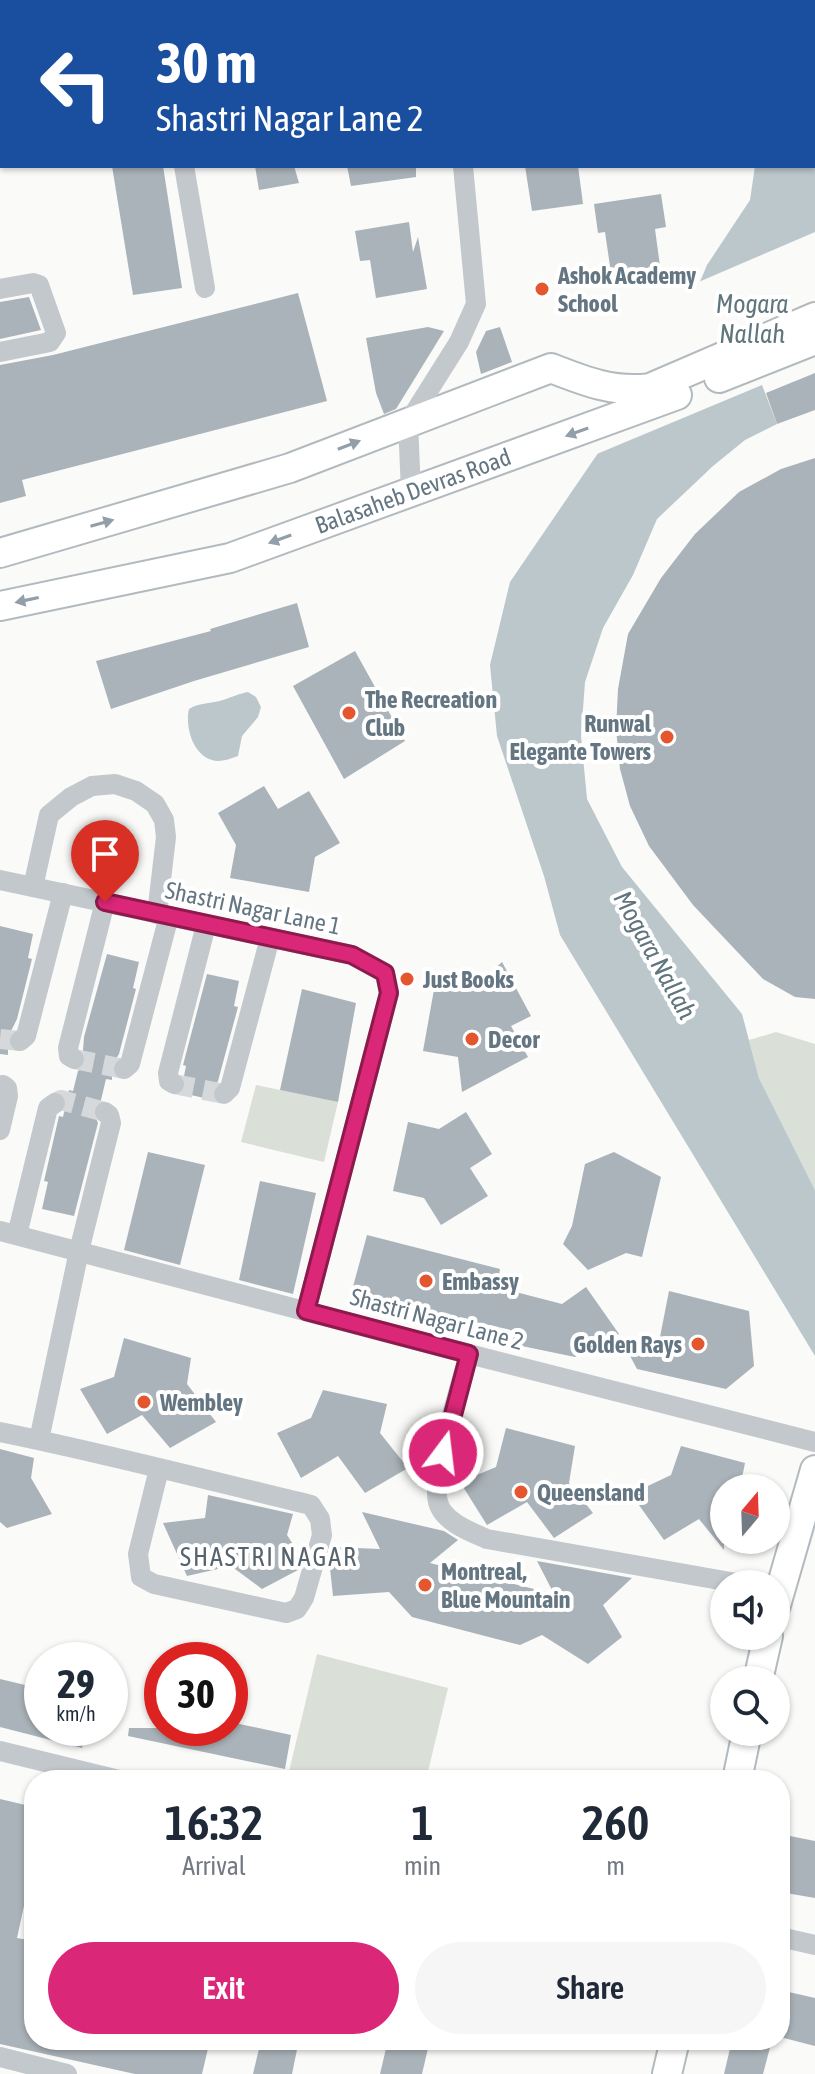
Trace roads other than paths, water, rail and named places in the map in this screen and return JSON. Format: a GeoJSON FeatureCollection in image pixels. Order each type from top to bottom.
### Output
{"type":"FeatureCollection","features":[{"type":"Feature","properties":{"kind":"main road"},"geometry":{"type":"LineString","coordinates":[[0,553],[290,468],[551,368],[604,387],[650,397],[815,317]]}},
{"type":"Feature","properties":{"kind":"main road","name":"Balasaheb Devras Road"},"geometry":{"type":"LineString","coordinates":[[0,606],[230,558],[650,397],[815,340]]}},
{"type":"Feature","properties":{"kind":"main road"},"geometry":{"type":"LineString","coordinates":[[785,1570],[815,1470]]}},
{"type":"Feature","properties":{"kind":"main road"},"geometry":{"type":"LineString","coordinates":[[739,1770],[744,1746]]}},
{"type":"Feature","properties":{"kind":"main road"},"geometry":{"type":"LineString","coordinates":[[667,2074],[673,2050]]}},
{"type":"Feature","properties":{"kind":"street"},"geometry":{"type":"LineString","coordinates":[[184,168],[205,288]]}},
{"type":"Feature","properties":{"kind":"street"},"geometry":{"type":"LineString","coordinates":[[411,491],[408,423],[459,342],[476,304],[463,168]]}},
{"type":"Feature","properties":{"kind":"street"},"geometry":{"type":"LineString","coordinates":[[0,289],[33,283],[39,285],[56,333],[50,342],[0,352]]}},
{"type":"Feature","properties":{"kind":"street"},"geometry":{"type":"LineString","coordinates":[[33,887],[49,815],[71,797],[92,786],[115,784],[136,791],[155,804],[164,820],[166,837],[163,915],[130,1064],[124,1069]]}},
{"type":"Feature","properties":{"kind":"street","name":"Shastri Nagar Lane 1"},"geometry":{"type":"LineString","coordinates":[[0,880],[352,955],[385,973],[389,993],[306,1311]]}},
{"type":"Feature","properties":{"kind":"street"},"geometry":{"type":"LineString","coordinates":[[20,1041],[26,1036],[63,893]]}},
{"type":"Feature","properties":{"kind":"street"},"geometry":{"type":"LineString","coordinates":[[74,1059],[69,1056],[68,1048],[105,902]]}},
{"type":"Feature","properties":{"kind":"street"},"geometry":{"type":"LineString","coordinates":[[174,1084],[169,1081],[168,1073],[206,925]]}},
{"type":"Feature","properties":{"kind":"street"},"geometry":{"type":"LineString","coordinates":[[224,1094],[230,1088],[270,938]]}},
{"type":"Feature","properties":{"kind":"street"},"geometry":{"type":"LineString","coordinates":[[0,1130],[8,1096],[7,1088],[3,1085]]}},
{"type":"Feature","properties":{"kind":"street"},"geometry":{"type":"LineString","coordinates":[[9,1233],[48,1108],[55,1103]]}},
{"type":"Feature","properties":{"kind":"street"},"geometry":{"type":"LineString","coordinates":[[39,1440],[79,1251],[111,1123],[105,1112]]}},
{"type":"Feature","properties":{"kind":"street","name":"Shastri Nagar Lane 2"},"geometry":{"type":"LineString","coordinates":[[9,1233],[815,1442]]}},
{"type":"Feature","properties":{"kind":"street"},"geometry":{"type":"LineString","coordinates":[[469,1354],[437,1479],[438,1505],[456,1525],[487,1539],[710,1578]]}},
{"type":"Feature","properties":{"kind":"street"},"geometry":{"type":"LineString","coordinates":[[0,1432],[39,1440],[311,1505],[320,1519],[322,1535],[304,1598],[297,1609],[286,1613],[154,1584],[141,1577],[138,1554],[159,1469]]}},
{"type":"Feature","properties":{"kind":"street"},"geometry":{"type":"LineString","coordinates":[[0,1751],[78,1770]]}},
{"type":"Feature","properties":{"kind":"street"},"geometry":{"type":"LineString","coordinates":[[790,1939],[815,1945]]}},
{"type":"Feature","properties":{"kind":"street"},"geometry":{"type":"LineString","coordinates":[[0,2057],[67,2074]]}},
{"type":"Feature","properties":{"kind":"water","name":"Mogara Nallah"},"geometry":{"type":"Polygon","coordinates":[[[755,168],[815,168],[815,352],[766,392],[777,424],[745,440],[657,519],[633,575],[603,628],[585,682],[581,736],[587,799],[622,867],[742,1014],[759,1078],[815,1190],[815,1356],[560,935],[544,876],[497,736],[490,665],[510,582],[676,339],[707,265],[750,200],[755,168]]]}},
{"type":"Feature","properties":{"kind":"water"},"geometry":{"type":"Polygon","coordinates":[[[248,692],[256,697],[261,707],[258,717],[242,736],[238,756],[218,761],[205,757],[192,738],[188,723],[189,709],[248,692]]]}},
{"type":"Feature","properties":{"kind":"tunnel"},"geometry":{"type":"LineString","coordinates":[[0,1039],[20,1041]]}},
{"type":"Feature","properties":{"kind":"tunnel"},"geometry":{"type":"LineString","coordinates":[[74,1059],[124,1069]]}},
{"type":"Feature","properties":{"kind":"tunnel"},"geometry":{"type":"LineString","coordinates":[[174,1084],[224,1094]]}},
{"type":"Feature","properties":{"kind":"tunnel"},"geometry":{"type":"LineString","coordinates":[[55,1103],[61,1100],[105,1112]]}},
{"type":"Feature","properties":{"kind":"place","name":"Ashok Academy School"},"geometry":{"type":"Point","coordinates":[542,289]}},
{"type":"Feature","properties":{"kind":"place","name":"The Recreation Club"},"geometry":{"type":"Point","coordinates":[349,713]}},
{"type":"Feature","properties":{"kind":"place","name":"Runwal Elegante Towers"},"geometry":{"type":"Point","coordinates":[667,737]}},
{"type":"Feature","properties":{"kind":"place","name":"Just Books"},"geometry":{"type":"Point","coordinates":[407,979]}},
{"type":"Feature","properties":{"kind":"place","name":"Decor"},"geometry":{"type":"Point","coordinates":[472,1039]}},
{"type":"Feature","properties":{"kind":"place","name":"Embassy"},"geometry":{"type":"Point","coordinates":[426,1281]}},
{"type":"Feature","properties":{"kind":"place","name":"Golden Rays"},"geometry":{"type":"Point","coordinates":[698,1344]}},
{"type":"Feature","properties":{"kind":"place","name":"Wembley"},"geometry":{"type":"Point","coordinates":[144,1402]}},
{"type":"Feature","properties":{"kind":"place","name":"Queensland"},"geometry":{"type":"Point","coordinates":[521,1492]}},
{"type":"Feature","properties":{"kind":"place","name":"Montreal, Blue Mountain"},"geometry":{"type":"Point","coordinates":[425,1585]}},
{"type":"Feature","properties":{"kind":"district","name":"SHASTRI NAGAR"},"geometry":{"type":"Point","coordinates":[269,1557]}}]}
